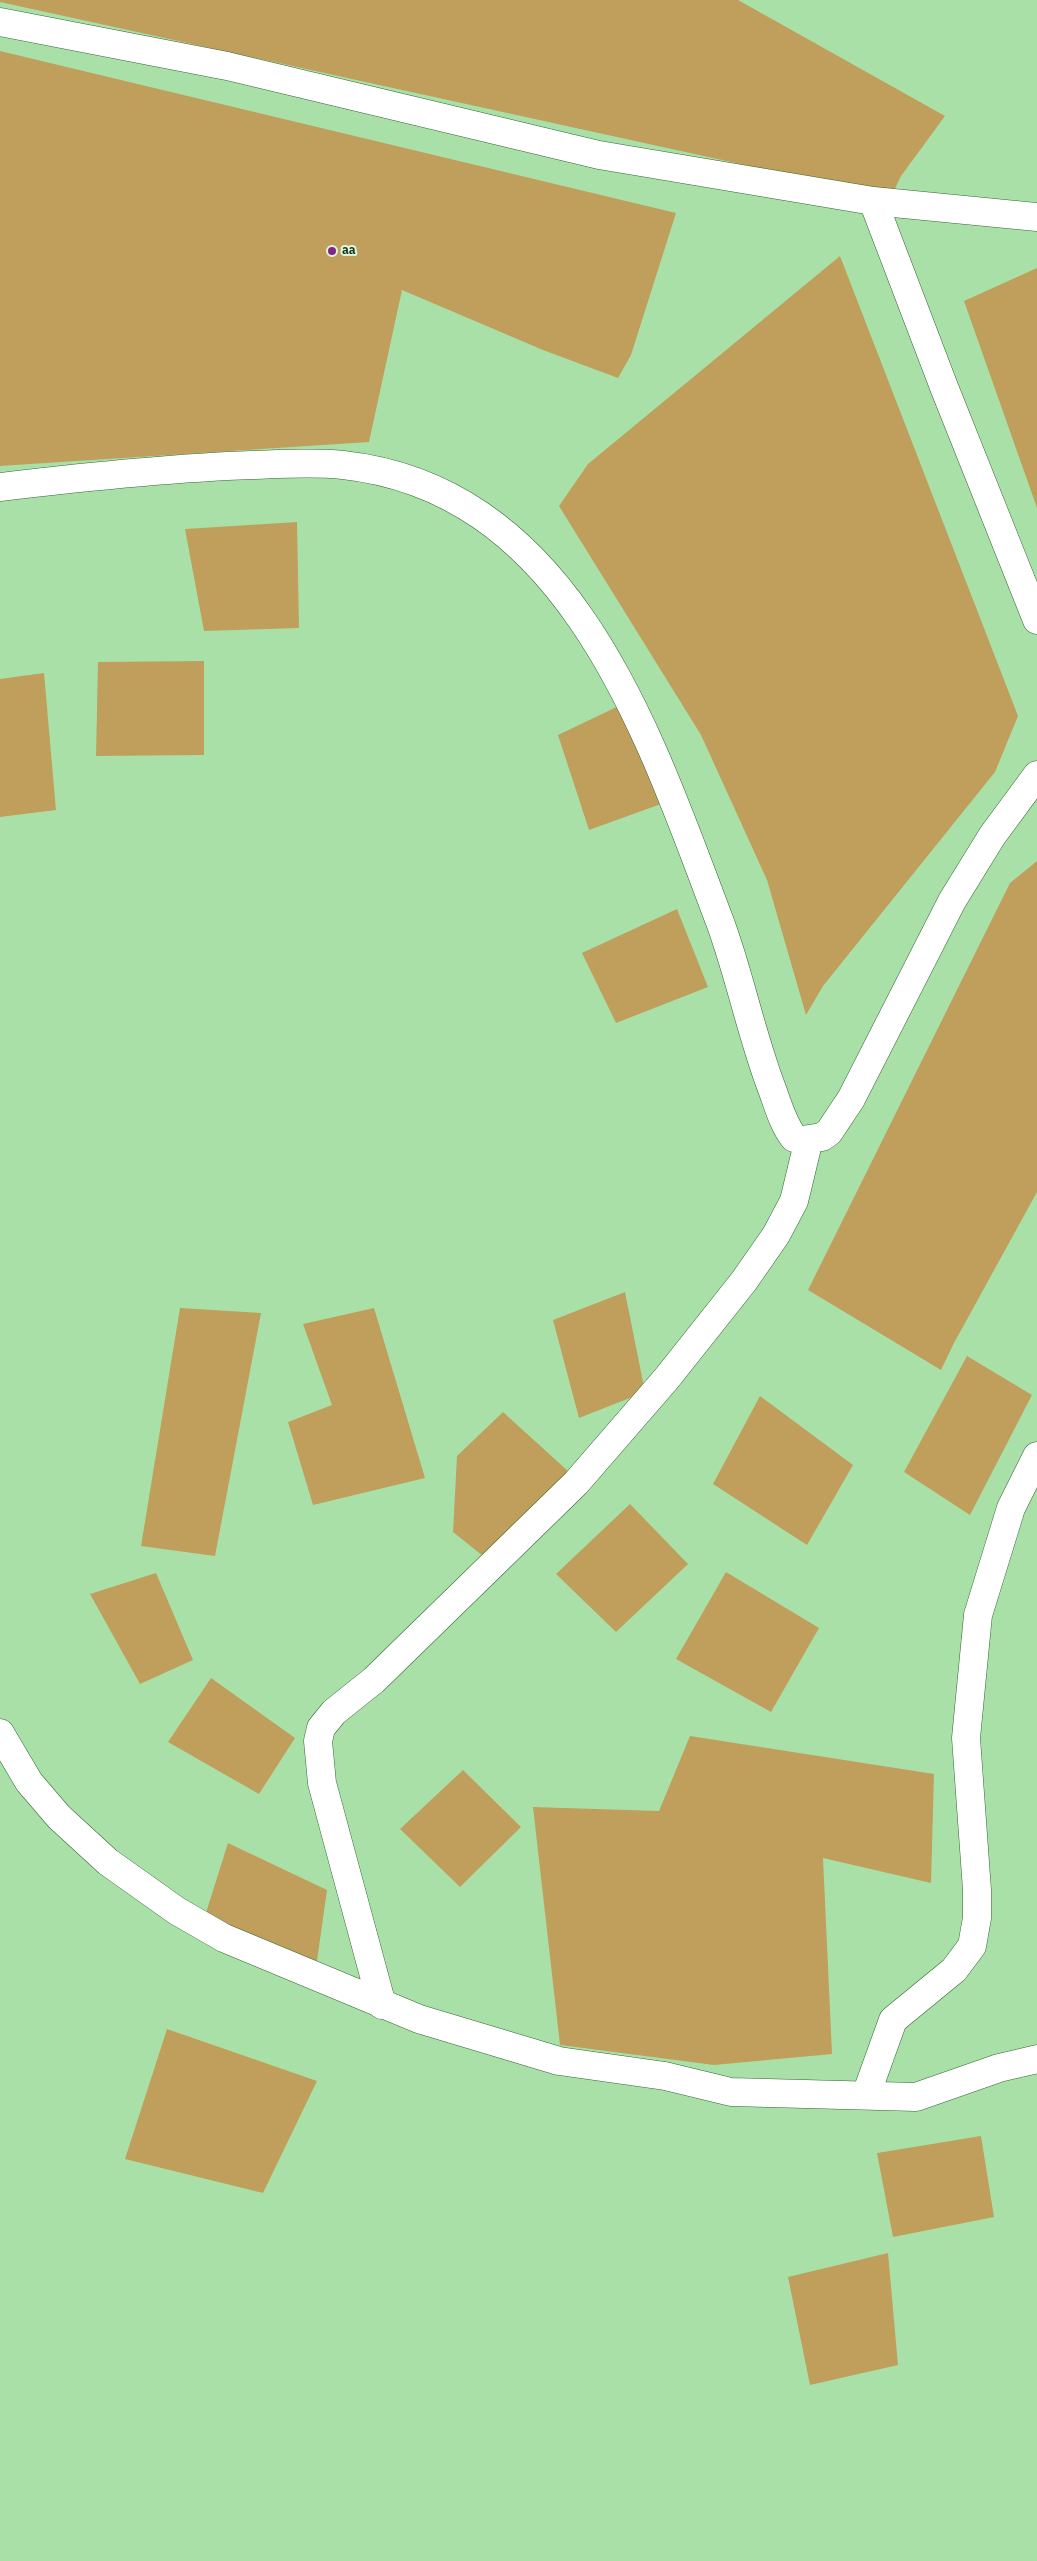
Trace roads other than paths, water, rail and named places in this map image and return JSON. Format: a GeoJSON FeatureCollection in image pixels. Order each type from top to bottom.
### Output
{"type":"FeatureCollection","features":[{"type":"Feature","properties":{"kind":"street"},"geometry":{"type":"LineString","coordinates":[[0,22],[236,68],[599,155],[874,200],[1037,217]]}},
{"type":"Feature","properties":{"kind":"street"},"geometry":{"type":"LineString","coordinates":[[874,200],[944,387],[1037,620]]}},
{"type":"Feature","properties":{"kind":"street"},"geometry":{"type":"LineString","coordinates":[[0,487],[93,476],[212,466],[343,465],[422,483],[454,498],[512,537],[555,583],[625,688],[683,823],[731,953],[750,1025],[780,1112],[794,1138],[810,1139],[822,1137],[829,1132],[851,1099],[952,901],[992,836],[1037,775]]}},
{"type":"Feature","properties":{"kind":"street"},"geometry":{"type":"LineString","coordinates":[[382,2004],[322,1783],[318,1741],[321,1728],[334,1712],[374,1680],[576,1483],[667,1378],[744,1281],[776,1234],[794,1201],[810,1139]]}},
{"type":"Feature","properties":{"kind":"street"},"geometry":{"type":"LineString","coordinates":[[866,2095],[893,2020],[954,1970],[972,1946],[977,1918],[977,1890],[966,1738],[978,1615],[1011,1508],[1037,1456]]}},
{"type":"Feature","properties":{"kind":"street"},"geometry":{"type":"LineString","coordinates":[[0,1733],[29,1782],[59,1817],[108,1862],[177,1911],[224,1938],[419,2019],[559,2061],[665,2076],[731,2092],[916,2097],[999,2068],[1037,2059]]}},
{"type":"Feature","properties":{"kind":"place","name":"aa"},"geometry":{"type":"Point","coordinates":[332,251]}}]}
